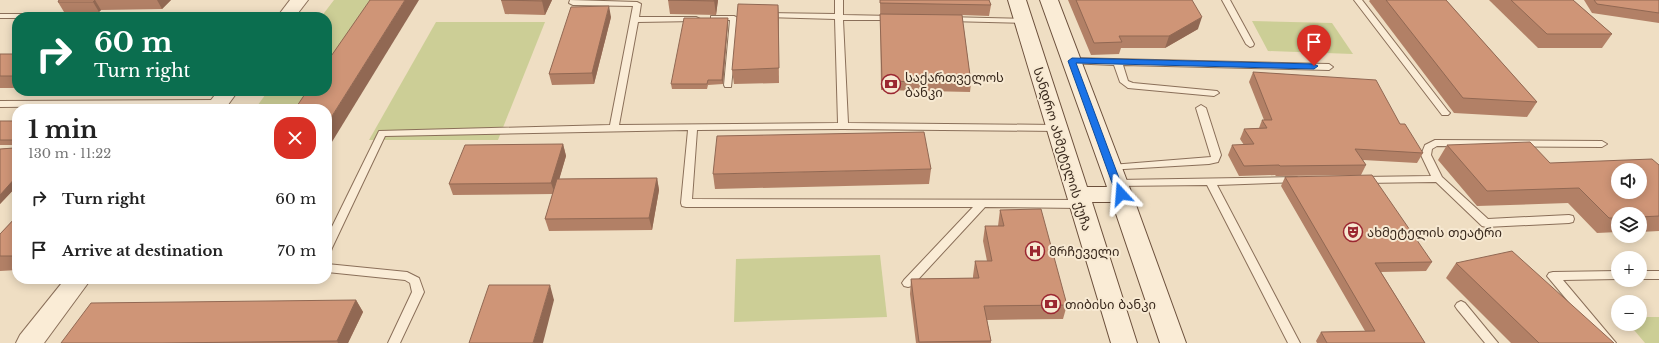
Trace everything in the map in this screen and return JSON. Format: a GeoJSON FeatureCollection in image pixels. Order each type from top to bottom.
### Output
{"type":"FeatureCollection","features":[{"type":"Feature","properties":{"kind":"main road"},"geometry":{"type":"LineString","coordinates":[[290,12],[299,0]]}},
{"type":"Feature","properties":{"kind":"main road","name":"სანდრო ახმეტელის ქუჩა"},"geometry":{"type":"LineString","coordinates":[[1017,0],[1124,343]]}},
{"type":"Feature","properties":{"kind":"main road"},"geometry":{"type":"LineString","coordinates":[[1049,0],[1116,181],[1173,343]]}},
{"type":"Feature","properties":{"kind":"main road"},"geometry":{"type":"LineString","coordinates":[[1079,199],[1116,181]]}},
{"type":"Feature","properties":{"kind":"main road"},"geometry":{"type":"LineString","coordinates":[[29,343],[76,284]]}},
{"type":"Feature","properties":{"kind":"lane"},"geometry":{"type":"LineString","coordinates":[[574,0],[573,3],[637,4],[614,128]]}},
{"type":"Feature","properties":{"kind":"lane"},"geometry":{"type":"LineString","coordinates":[[839,0],[843,126]]}},
{"type":"Feature","properties":{"kind":"lane"},"geometry":{"type":"LineString","coordinates":[[1226,0],[1250,44]]}},
{"type":"Feature","properties":{"kind":"lane"},"geometry":{"type":"LineString","coordinates":[[1358,0],[1445,113]]}},
{"type":"Feature","properties":{"kind":"lane"},"geometry":{"type":"LineString","coordinates":[[759,15],[901,18]]}},
{"type":"Feature","properties":{"kind":"lane"},"geometry":{"type":"LineString","coordinates":[[0,16],[12,16]]}},
{"type":"Feature","properties":{"kind":"lane"},"geometry":{"type":"LineString","coordinates":[[634,20],[734,18],[728,85]]}},
{"type":"Feature","properties":{"kind":"lane"},"geometry":{"type":"LineString","coordinates":[[940,19],[1023,21]]}},
{"type":"Feature","properties":{"kind":"lane"},"geometry":{"type":"LineString","coordinates":[[1072,61],[1329,66]]}},
{"type":"Feature","properties":{"kind":"lane"},"geometry":{"type":"LineString","coordinates":[[1118,62],[1124,82],[1131,86],[1214,93]]}},
{"type":"Feature","properties":{"kind":"lane"},"geometry":{"type":"LineString","coordinates":[[167,104],[220,101]]}},
{"type":"Feature","properties":{"kind":"lane"},"geometry":{"type":"LineString","coordinates":[[0,104],[12,104]]}},
{"type":"Feature","properties":{"kind":"lane"},"geometry":{"type":"LineString","coordinates":[[1116,181],[1215,160],[1216,155],[1201,108]]}},
{"type":"Feature","properties":{"kind":"lane"},"geometry":{"type":"LineString","coordinates":[[332,238],[382,133],[693,127],[843,126],[1056,128]]}},
{"type":"Feature","properties":{"kind":"lane"},"geometry":{"type":"LineString","coordinates":[[693,127],[686,203],[982,204],[1079,199]]}},
{"type":"Feature","properties":{"kind":"lane"},"geometry":{"type":"LineString","coordinates":[[1569,218],[1486,223],[1438,179],[1426,156],[1428,147],[1435,143],[1602,144]]}},
{"type":"Feature","properties":{"kind":"lane"},"geometry":{"type":"LineString","coordinates":[[1351,180],[1438,179]]}},
{"type":"Feature","properties":{"kind":"lane"},"geometry":{"type":"LineString","coordinates":[[1116,181],[1304,180]]}},
{"type":"Feature","properties":{"kind":"lane"},"geometry":{"type":"LineString","coordinates":[[1210,181],[1294,343]]}},
{"type":"Feature","properties":{"kind":"lane"},"geometry":{"type":"LineString","coordinates":[[908,283],[982,204]]}},
{"type":"Feature","properties":{"kind":"lane"},"geometry":{"type":"LineString","coordinates":[[332,268],[407,276],[415,281],[418,292],[394,343]]}},
{"type":"Feature","properties":{"kind":"lane"},"geometry":{"type":"LineString","coordinates":[[1647,275],[1659,275]]}},
{"type":"Feature","properties":{"kind":"lane"},"geometry":{"type":"LineString","coordinates":[[1610,343],[1553,276],[1611,276]]}},
{"type":"Feature","properties":{"kind":"lane"},"geometry":{"type":"LineString","coordinates":[[1461,306],[1492,343]]}},
{"type":"Feature","properties":{"kind":"green space"},"geometry":{"type":"Polygon","coordinates":[[[334,0],[377,0],[332,68],[332,12],[325,12],[334,0]]]}},
{"type":"Feature","properties":{"kind":"green space"},"geometry":{"type":"Polygon","coordinates":[[[1252,21],[1332,23],[1353,54],[1268,51],[1252,21]]]}},
{"type":"Feature","properties":{"kind":"green space"},"geometry":{"type":"Polygon","coordinates":[[[436,22],[545,22],[498,140],[369,140],[436,22]]]}},
{"type":"Feature","properties":{"kind":"green space"},"geometry":{"type":"Polygon","coordinates":[[[264,96],[313,96],[307,104],[259,104],[264,96]]]}},
{"type":"Feature","properties":{"kind":"green space"},"geometry":{"type":"Polygon","coordinates":[[[880,255],[887,317],[734,322],[736,259],[880,255]]]}},
{"type":"Feature","properties":{"kind":"green space"},"geometry":{"type":"Polygon","coordinates":[[[1647,317],[1659,317],[1659,343],[1645,343],[1635,331],[1647,331],[1647,317]]]}},
{"type":"Feature","properties":{"kind":"building"},"geometry":{"type":"Polygon","coordinates":[[[59,0],[95,0],[93,2],[58,2],[59,0]]]}},
{"type":"Feature","properties":{"kind":"building"},"geometry":{"type":"Polygon","coordinates":[[[370,0],[405,0],[332,116],[332,104],[298,104],[304,96],[332,96],[332,55],[370,0]]]}},
{"type":"Feature","properties":{"kind":"building"},"geometry":{"type":"Polygon","coordinates":[[[501,0],[542,0],[542,1],[501,0]]]}},
{"type":"Feature","properties":{"kind":"building"},"geometry":{"type":"Polygon","coordinates":[[[668,0],[714,0],[714,1],[668,0]]]}},
{"type":"Feature","properties":{"kind":"building"},"geometry":{"type":"Polygon","coordinates":[[[880,0],[989,0],[991,5],[880,3],[880,0]]]}},
{"type":"Feature","properties":{"kind":"building"},"geometry":{"type":"Polygon","coordinates":[[[1076,0],[1192,0],[1202,17],[1169,36],[1119,36],[1122,42],[1094,43],[1076,0]]]}},
{"type":"Feature","properties":{"kind":"building"},"geometry":{"type":"Polygon","coordinates":[[[1386,0],[1446,0],[1537,102],[1463,98],[1386,0]]]}},
{"type":"Feature","properties":{"kind":"building"},"geometry":{"type":"Polygon","coordinates":[[[1511,0],[1573,0],[1612,34],[1547,34],[1511,0]]]}},
{"type":"Feature","properties":{"kind":"building"},"geometry":{"type":"Polygon","coordinates":[[[1594,0],[1659,0],[1659,13],[1597,4],[1594,0]]]}},
{"type":"Feature","properties":{"kind":"building"},"geometry":{"type":"Polygon","coordinates":[[[738,4],[778,5],[779,68],[732,70],[738,4]]]}},
{"type":"Feature","properties":{"kind":"building"},"geometry":{"type":"Polygon","coordinates":[[[609,6],[592,73],[549,74],[571,7],[609,6]]]}},
{"type":"Feature","properties":{"kind":"building"},"geometry":{"type":"Polygon","coordinates":[[[880,14],[962,15],[971,83],[882,81],[880,14]]]}},
{"type":"Feature","properties":{"kind":"building"},"geometry":{"type":"Polygon","coordinates":[[[684,18],[728,18],[722,80],[708,80],[707,84],[671,84],[684,18]]]}},
{"type":"Feature","properties":{"kind":"building"},"geometry":{"type":"Polygon","coordinates":[[[0,54],[12,54],[12,76],[0,76],[0,54]]]}},
{"type":"Feature","properties":{"kind":"building"},"geometry":{"type":"Polygon","coordinates":[[[1253,72],[1376,80],[1400,124],[1405,124],[1423,153],[1355,149],[1366,165],[1244,166],[1232,145],[1254,144],[1244,129],[1267,128],[1262,120],[1272,120],[1253,72]]]}},
{"type":"Feature","properties":{"kind":"building"},"geometry":{"type":"Polygon","coordinates":[[[0,121],[12,121],[12,140],[0,140],[0,121]]]}},
{"type":"Feature","properties":{"kind":"building"},"geometry":{"type":"Polygon","coordinates":[[[924,132],[931,169],[713,174],[717,136],[924,132]]]}},
{"type":"Feature","properties":{"kind":"building"},"geometry":{"type":"Polygon","coordinates":[[[1530,142],[1550,163],[1652,159],[1659,165],[1659,216],[1647,217],[1647,207],[1611,207],[1611,218],[1609,218],[1579,188],[1487,191],[1447,145],[1530,142]]]}},
{"type":"Feature","properties":{"kind":"building"},"geometry":{"type":"Polygon","coordinates":[[[563,144],[551,183],[449,184],[465,145],[563,144]]]}},
{"type":"Feature","properties":{"kind":"building"},"geometry":{"type":"Polygon","coordinates":[[[12,148],[12,182],[0,195],[0,149],[12,148]]]}},
{"type":"Feature","properties":{"kind":"building","name":"ახმეტელის თეატრი"},"geometry":{"type":"Polygon","coordinates":[[[1372,175],[1432,262],[1375,263],[1425,343],[1327,343],[1321,332],[1375,331],[1285,177],[1372,175]]]}},
{"type":"Feature","properties":{"kind":"building"},"geometry":{"type":"Polygon","coordinates":[[[657,178],[649,218],[545,219],[557,179],[657,178]]]}},
{"type":"Feature","properties":{"kind":"building"},"geometry":{"type":"Polygon","coordinates":[[[1041,209],[1067,305],[984,306],[991,341],[919,342],[911,279],[979,278],[975,261],[992,261],[985,226],[1004,226],[1000,210],[1041,209]]]}},
{"type":"Feature","properties":{"kind":"building"},"geometry":{"type":"Polygon","coordinates":[[[12,221],[12,256],[0,256],[0,234],[12,221]]]}},
{"type":"Feature","properties":{"kind":"building"},"geometry":{"type":"Polygon","coordinates":[[[1512,251],[1614,343],[1539,343],[1456,263],[1512,251]]]}},
{"type":"Feature","properties":{"kind":"building"},"geometry":{"type":"Polygon","coordinates":[[[489,285],[550,285],[533,343],[469,343],[489,285]]]}},
{"type":"Feature","properties":{"kind":"building"},"geometry":{"type":"Polygon","coordinates":[[[356,300],[337,341],[61,343],[91,303],[356,300]]]}},
{"type":"Feature","properties":{"kind":"place","name":"საქართველოს ბანკი"},"geometry":{"type":"Point","coordinates":[891,84]}},
{"type":"Feature","properties":{"kind":"place","name":"ახმეტელის თეატრი"},"geometry":{"type":"Point","coordinates":[1353,232]}},
{"type":"Feature","properties":{"kind":"place","name":"მრჩეველი"},"geometry":{"type":"Point","coordinates":[1035,251]}},
{"type":"Feature","properties":{"kind":"place","name":"თიბისი ბანკი"},"geometry":{"type":"Point","coordinates":[1051,304]}},
{"type":"Feature","properties":{"kind":"route"},"geometry":{"type":"LineString","coordinates":[[1121,194],[1072,61],[1314,66]]}}]}
